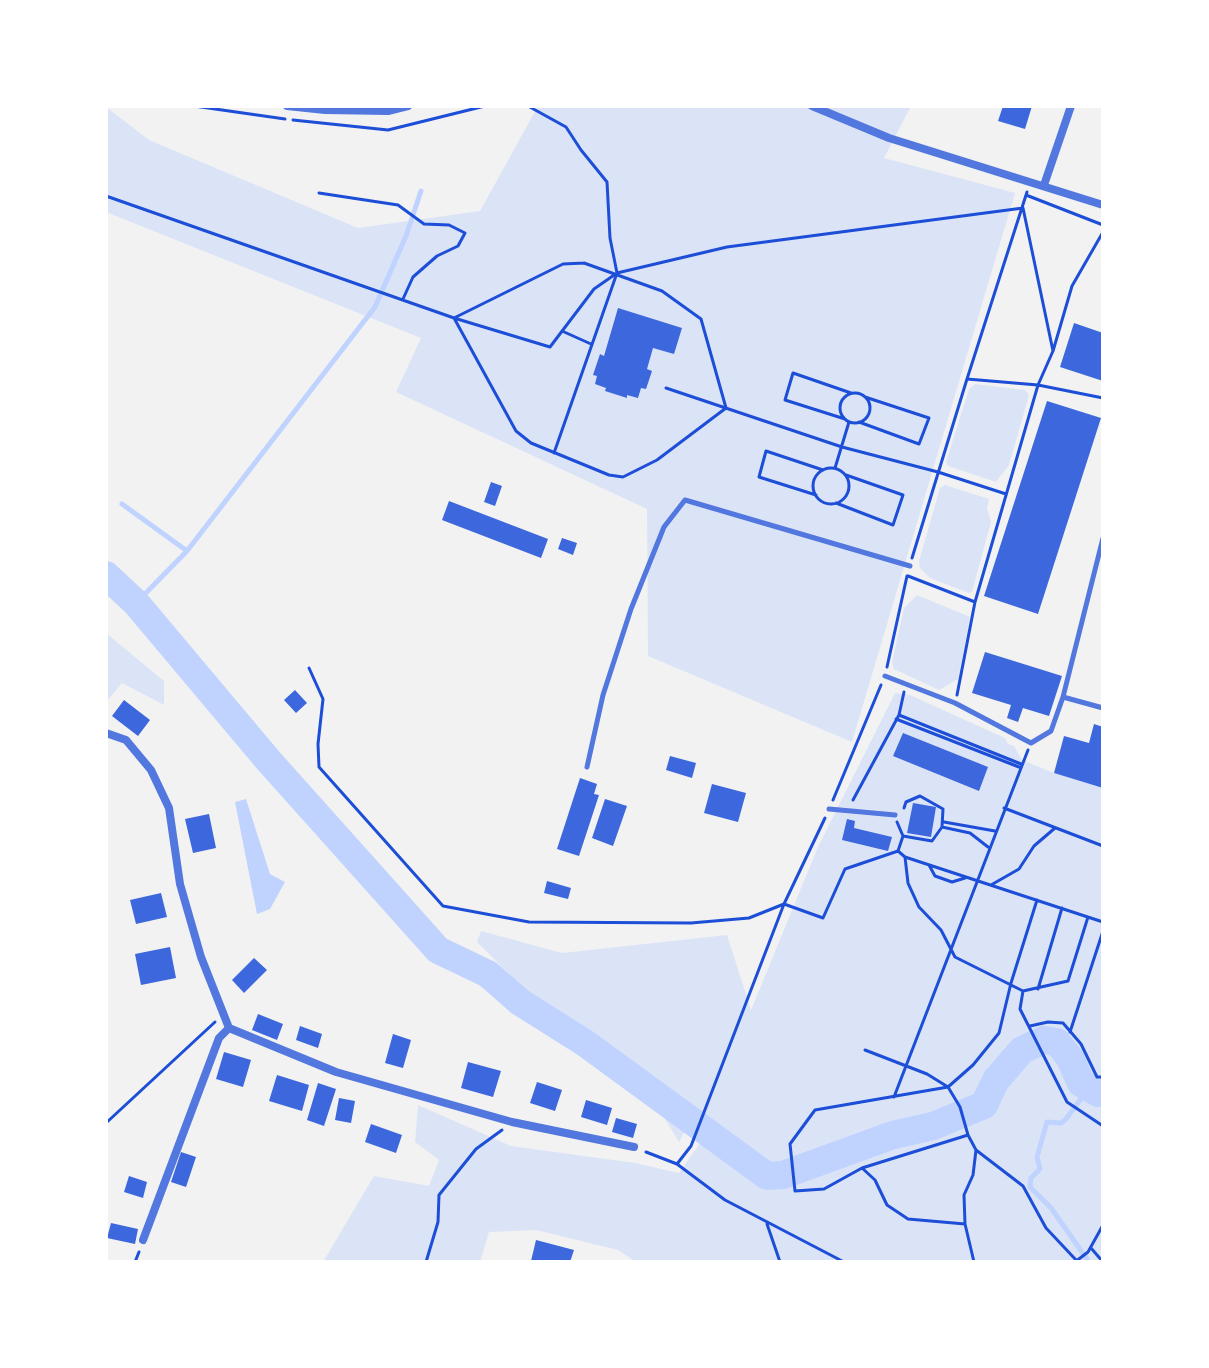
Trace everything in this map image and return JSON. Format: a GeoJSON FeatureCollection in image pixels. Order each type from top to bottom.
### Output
{"type":"FeatureCollection","features":[{"type":"Feature","properties":{"kind":"street"},"geometry":{"type":"LineString","coordinates":[[287,106],[388,111],[408,106]]}},
{"type":"Feature","properties":{"kind":"street"},"geometry":{"type":"LineString","coordinates":[[812,106],[889,138],[1103,205]]}},
{"type":"Feature","properties":{"kind":"street"},"geometry":{"type":"LineString","coordinates":[[1044,185],[1071,106]]}},
{"type":"Feature","properties":{"kind":"street"},"geometry":{"type":"LineString","coordinates":[[106,733],[126,740],[151,770],[169,808],[180,884],[201,957],[229,1028],[336,1072],[512,1122],[634,1147]]}},
{"type":"Feature","properties":{"kind":"street"},"geometry":{"type":"LineString","coordinates":[[143,1240],[219,1038],[229,1028]]}},
{"type":"Feature","properties":{"kind":"lane"},"geometry":{"type":"LineString","coordinates":[[587,767],[603,695],[631,609],[664,527],[685,500],[910,566]]}},
{"type":"Feature","properties":{"kind":"lane"},"geometry":{"type":"LineString","coordinates":[[885,676],[955,703],[1031,743],[1051,731],[1063,697],[1103,538]]}},
{"type":"Feature","properties":{"kind":"lane"},"geometry":{"type":"LineString","coordinates":[[1063,697],[1103,708]]}},
{"type":"Feature","properties":{"kind":"lane"},"geometry":{"type":"LineString","coordinates":[[829,809],[895,815]]}},
{"type":"Feature","properties":{"kind":"path"},"geometry":{"type":"LineString","coordinates":[[528,106],[566,127],[607,182],[610,238],[617,273],[554,453]]}},
{"type":"Feature","properties":{"kind":"path"},"geometry":{"type":"LineString","coordinates":[[677,1164],[691,1146],[784,904],[829,809],[885,676],[907,575],[1030,181]]}},
{"type":"Feature","properties":{"kind":"path"},"geometry":{"type":"LineString","coordinates":[[319,193],[398,205],[424,224],[449,225],[465,233],[458,246],[437,256],[413,277],[403,299]]}},
{"type":"Feature","properties":{"kind":"path"},"geometry":{"type":"LineString","coordinates":[[1026,195],[1103,225]]}},
{"type":"Feature","properties":{"kind":"path"},"geometry":{"type":"LineString","coordinates":[[106,196],[454,318],[550,347],[594,289],[617,273],[727,247],[1023,208]]}},
{"type":"Feature","properties":{"kind":"path"},"geometry":{"type":"LineString","coordinates":[[1023,208],[1053,351]]}},
{"type":"Feature","properties":{"kind":"path"},"geometry":{"type":"LineString","coordinates":[[955,703],[975,602],[1038,385],[1053,351],[1072,286],[1103,232]]}},
{"type":"Feature","properties":{"kind":"path"},"geometry":{"type":"LineString","coordinates":[[454,318],[563,264],[584,263],[617,273],[662,291],[701,319],[726,408]]}},
{"type":"Feature","properties":{"kind":"path"},"geometry":{"type":"LineString","coordinates":[[454,318],[516,431],[531,443],[609,475],[623,477],[657,460],[726,408]]}},
{"type":"Feature","properties":{"kind":"path"},"geometry":{"type":"LineString","coordinates":[[562,331],[592,344]]}},
{"type":"Feature","properties":{"kind":"path"},"geometry":{"type":"LineString","coordinates":[[793,373],[865,397],[929,418],[919,444],[785,400],[793,373]]}},
{"type":"Feature","properties":{"kind":"path"},"geometry":{"type":"LineString","coordinates":[[967,379],[1038,385],[1103,398]]}},
{"type":"Feature","properties":{"kind":"path"},"geometry":{"type":"LineString","coordinates":[[666,388],[842,447],[938,472],[1006,494]]}},
{"type":"Feature","properties":{"kind":"path"},"geometry":{"type":"LineString","coordinates":[[835,468],[847,421],[840,407],[843,398],[851,393]]}},
{"type":"Feature","properties":{"kind":"path"},"geometry":{"type":"LineString","coordinates":[[859,422],[870,412],[865,397]]}},
{"type":"Feature","properties":{"kind":"path"},"geometry":{"type":"LineString","coordinates":[[816,495],[759,477],[766,451],[823,470],[835,468],[846,475],[903,495],[893,525],[836,503],[824,503],[813,490],[814,478],[823,470]]}},
{"type":"Feature","properties":{"kind":"path"},"geometry":{"type":"LineString","coordinates":[[836,503],[848,492],[846,475]]}},
{"type":"Feature","properties":{"kind":"path"},"geometry":{"type":"LineString","coordinates":[[907,575],[975,602]]}},
{"type":"Feature","properties":{"kind":"path"},"geometry":{"type":"LineString","coordinates":[[309,668],[323,699],[319,767],[443,906],[529,922],[691,923],[749,918],[784,904],[823,918],[845,869],[898,851]]}},
{"type":"Feature","properties":{"kind":"path"},"geometry":{"type":"LineString","coordinates":[[848,811],[897,717],[906,684]]}},
{"type":"Feature","properties":{"kind":"path"},"geometry":{"type":"LineString","coordinates":[[897,717],[1020,766]]}},
{"type":"Feature","properties":{"kind":"path"},"geometry":{"type":"LineString","coordinates":[[894,1097],[988,847],[1031,743]]}},
{"type":"Feature","properties":{"kind":"path"},"geometry":{"type":"LineString","coordinates":[[898,851],[903,836],[895,815],[902,812],[906,802],[920,796],[943,809],[943,824],[932,841],[903,836]]}},
{"type":"Feature","properties":{"kind":"path"},"geometry":{"type":"LineString","coordinates":[[1004,808],[1103,846]]}},
{"type":"Feature","properties":{"kind":"path"},"geometry":{"type":"LineString","coordinates":[[943,824],[995,831]]}},
{"type":"Feature","properties":{"kind":"path"},"geometry":{"type":"LineString","coordinates":[[943,824],[970,833],[988,847]]}},
{"type":"Feature","properties":{"kind":"path"},"geometry":{"type":"LineString","coordinates":[[991,885],[1019,869],[1034,846],[1056,828]]}},
{"type":"Feature","properties":{"kind":"path"},"geometry":{"type":"LineString","coordinates":[[898,851],[905,857],[1103,922]]}},
{"type":"Feature","properties":{"kind":"path"},"geometry":{"type":"LineString","coordinates":[[905,857],[908,883],[919,907],[941,930],[955,957],[1023,991],[1068,981],[1088,917]]}},
{"type":"Feature","properties":{"kind":"path"},"geometry":{"type":"LineString","coordinates":[[929,865],[935,876],[952,882],[967,877]]}},
{"type":"Feature","properties":{"kind":"path"},"geometry":{"type":"LineString","coordinates":[[968,1135],[862,1168],[824,1189],[795,1191],[790,1144],[815,1110],[948,1087],[973,1065],[999,1033],[1037,900]]}},
{"type":"Feature","properties":{"kind":"path"},"geometry":{"type":"LineString","coordinates":[[1038,989],[1062,908]]}},
{"type":"Feature","properties":{"kind":"path"},"geometry":{"type":"LineString","coordinates":[[1070,1032],[1103,931]]}},
{"type":"Feature","properties":{"kind":"path"},"geometry":{"type":"LineString","coordinates":[[1023,991],[1020,1009],[1067,1102],[1103,1126]]}},
{"type":"Feature","properties":{"kind":"path"},"geometry":{"type":"LineString","coordinates":[[106,1123],[223,1014]]}},
{"type":"Feature","properties":{"kind":"path"},"geometry":{"type":"LineString","coordinates":[[1029,1026],[1063,1023],[1081,1044],[1097,1077],[1103,1077]]}},
{"type":"Feature","properties":{"kind":"path"},"geometry":{"type":"LineString","coordinates":[[865,1050],[927,1074],[948,1087],[960,1107],[976,1150],[1023,1186],[1046,1228],[1076,1262],[1090,1250],[1103,1225]]}},
{"type":"Feature","properties":{"kind":"path"},"geometry":{"type":"LineString","coordinates":[[426,1262],[438,1222],[439,1195],[476,1149],[512,1122]]}},
{"type":"Feature","properties":{"kind":"path"},"geometry":{"type":"LineString","coordinates":[[634,1147],[677,1164],[725,1200],[844,1262]]}},
{"type":"Feature","properties":{"kind":"path"},"geometry":{"type":"LineString","coordinates":[[974,1262],[965,1224],[964,1195],[973,1175],[976,1150]]}},
{"type":"Feature","properties":{"kind":"path"},"geometry":{"type":"LineString","coordinates":[[862,1168],[875,1180],[887,1205],[908,1219],[965,1224]]}},
{"type":"Feature","properties":{"kind":"path"},"geometry":{"type":"LineString","coordinates":[[767,1222],[780,1262]]}},
{"type":"Feature","properties":{"kind":"path"},"geometry":{"type":"LineString","coordinates":[[1090,1250],[1103,1262]]}},
{"type":"Feature","properties":{"kind":"shaded area"},"geometry":{"type":"Polygon","coordinates":[[[538,106],[911,106],[884,158],[1015,193],[852,742],[648,656],[647,509],[396,392],[421,338],[106,212],[106,107],[149,140],[358,228],[480,211],[538,106]]]}},
{"type":"Feature","properties":{"kind":"shaded area"},"geometry":{"type":"Polygon","coordinates":[[[975,384],[1025,390],[1029,395],[1009,465],[996,482],[948,466],[946,462],[969,389],[975,384]]]}},
{"type":"Feature","properties":{"kind":"shaded area"},"geometry":{"type":"Polygon","coordinates":[[[945,485],[989,499],[987,509],[991,522],[972,592],[969,593],[930,578],[920,568],[919,561],[940,488],[945,485]]]}},
{"type":"Feature","properties":{"kind":"shaded area"},"geometry":{"type":"Polygon","coordinates":[[[917,595],[970,617],[958,679],[939,690],[894,669],[892,662],[904,608],[917,595]]]}},
{"type":"Feature","properties":{"kind":"shaded area"},"geometry":{"type":"Polygon","coordinates":[[[106,633],[164,681],[164,705],[122,683],[106,702],[106,633]]]}},
{"type":"Feature","properties":{"kind":"shaded area"},"geometry":{"type":"Polygon","coordinates":[[[895,693],[910,695],[1005,738],[1022,760],[1103,788],[1103,1262],[636,1262],[618,1250],[536,1230],[489,1232],[480,1262],[323,1262],[374,1176],[429,1186],[439,1160],[415,1142],[418,1105],[511,1146],[635,1163],[679,1173],[700,1143],[708,1124],[694,1114],[679,1142],[638,1075],[526,991],[477,942],[481,931],[562,953],[727,935],[751,1010],[818,847],[895,693]]]}},
{"type":"Feature","properties":{"kind":"water"},"geometry":{"type":"Polygon","coordinates":[[[246,799],[270,874],[285,882],[270,909],[257,914],[235,802],[246,799]]]}},
{"type":"Feature","properties":{"kind":"building"},"geometry":{"type":"Polygon","coordinates":[[[1003,106],[1032,106],[1025,129],[998,121],[1003,106]]]}},
{"type":"Feature","properties":{"kind":"building"},"geometry":{"type":"Polygon","coordinates":[[[618,308],[682,328],[674,354],[653,348],[647,369],[652,371],[646,389],[641,388],[638,398],[605,391],[606,388],[595,384],[597,376],[593,375],[600,354],[604,356],[618,308]]]}},
{"type":"Feature","properties":{"kind":"building"},"geometry":{"type":"Polygon","coordinates":[[[1074,323],[1103,333],[1103,381],[1060,367],[1074,323]]]}},
{"type":"Feature","properties":{"kind":"building"},"geometry":{"type":"Polygon","coordinates":[[[1047,401],[1101,418],[1038,614],[984,596],[1047,401]]]}},
{"type":"Feature","properties":{"kind":"building"},"geometry":{"type":"Polygon","coordinates":[[[491,482],[502,486],[495,506],[484,502],[491,482]]]}},
{"type":"Feature","properties":{"kind":"building"},"geometry":{"type":"Polygon","coordinates":[[[449,501],[548,539],[541,558],[442,520],[449,501]]]}},
{"type":"Feature","properties":{"kind":"building"},"geometry":{"type":"Polygon","coordinates":[[[562,538],[577,543],[573,555],[558,549],[562,538]]]}},
{"type":"Feature","properties":{"kind":"building"},"geometry":{"type":"Polygon","coordinates":[[[985,652],[1062,676],[1049,716],[1023,708],[1018,722],[1007,718],[1011,705],[972,693],[985,652]]]}},
{"type":"Feature","properties":{"kind":"building"},"geometry":{"type":"Polygon","coordinates":[[[295,690],[307,703],[296,713],[284,700],[295,690]]]}},
{"type":"Feature","properties":{"kind":"building"},"geometry":{"type":"Polygon","coordinates":[[[124,700],[150,720],[138,736],[112,716],[124,700]]]}},
{"type":"Feature","properties":{"kind":"building"},"geometry":{"type":"Polygon","coordinates":[[[1094,724],[1103,727],[1103,788],[1054,773],[1064,736],[1089,743],[1094,724]]]}},
{"type":"Feature","properties":{"kind":"building"},"geometry":{"type":"Polygon","coordinates":[[[903,733],[988,767],[979,791],[893,756],[903,733]]]}},
{"type":"Feature","properties":{"kind":"building"},"geometry":{"type":"Polygon","coordinates":[[[670,756],[696,763],[692,778],[666,770],[670,756]]]}},
{"type":"Feature","properties":{"kind":"building"},"geometry":{"type":"Polygon","coordinates":[[[580,778],[597,784],[594,794],[599,795],[579,856],[557,849],[580,778]]]}},
{"type":"Feature","properties":{"kind":"building"},"geometry":{"type":"Polygon","coordinates":[[[712,784],[746,793],[738,822],[704,813],[712,784]]]}},
{"type":"Feature","properties":{"kind":"building"},"geometry":{"type":"Polygon","coordinates":[[[605,799],[627,806],[613,846],[592,838],[605,799]]]}},
{"type":"Feature","properties":{"kind":"building"},"geometry":{"type":"Polygon","coordinates":[[[913,803],[936,807],[931,837],[907,833],[913,803]]]}},
{"type":"Feature","properties":{"kind":"building"},"geometry":{"type":"Polygon","coordinates":[[[209,814],[216,848],[193,853],[185,819],[209,814]]]}},
{"type":"Feature","properties":{"kind":"building"},"geometry":{"type":"Polygon","coordinates":[[[847,819],[855,821],[854,828],[892,837],[888,851],[842,840],[847,819]]]}},
{"type":"Feature","properties":{"kind":"building"},"geometry":{"type":"Polygon","coordinates":[[[547,881],[571,888],[568,899],[544,893],[547,881]]]}},
{"type":"Feature","properties":{"kind":"building"},"geometry":{"type":"Polygon","coordinates":[[[161,893],[167,917],[136,924],[130,900],[161,893]]]}},
{"type":"Feature","properties":{"kind":"building"},"geometry":{"type":"Polygon","coordinates":[[[170,947],[176,978],[141,985],[135,954],[170,947]]]}},
{"type":"Feature","properties":{"kind":"building"},"geometry":{"type":"Polygon","coordinates":[[[254,958],[267,970],[244,993],[232,980],[254,958]]]}},
{"type":"Feature","properties":{"kind":"building"},"geometry":{"type":"Polygon","coordinates":[[[258,1014],[283,1024],[277,1040],[252,1030],[258,1014]]]}},
{"type":"Feature","properties":{"kind":"building"},"geometry":{"type":"Polygon","coordinates":[[[300,1026],[322,1034],[318,1048],[296,1040],[300,1026]]]}},
{"type":"Feature","properties":{"kind":"building"},"geometry":{"type":"Polygon","coordinates":[[[393,1034],[411,1040],[403,1068],[385,1063],[393,1034]]]}},
{"type":"Feature","properties":{"kind":"building"},"geometry":{"type":"Polygon","coordinates":[[[224,1052],[251,1060],[243,1087],[216,1079],[224,1052]]]}},
{"type":"Feature","properties":{"kind":"building"},"geometry":{"type":"Polygon","coordinates":[[[468,1062],[501,1071],[493,1097],[461,1088],[468,1062]]]}},
{"type":"Feature","properties":{"kind":"building"},"geometry":{"type":"Polygon","coordinates":[[[277,1075],[309,1085],[302,1111],[269,1101],[277,1075]]]}},
{"type":"Feature","properties":{"kind":"building"},"geometry":{"type":"Polygon","coordinates":[[[537,1082],[562,1090],[555,1111],[530,1103],[537,1082]]]}},
{"type":"Feature","properties":{"kind":"building"},"geometry":{"type":"Polygon","coordinates":[[[318,1083],[336,1089],[324,1126],[307,1120],[318,1083]]]}},
{"type":"Feature","properties":{"kind":"building"},"geometry":{"type":"Polygon","coordinates":[[[339,1098],[355,1101],[351,1123],[335,1120],[339,1098]]]}},
{"type":"Feature","properties":{"kind":"building"},"geometry":{"type":"Polygon","coordinates":[[[586,1100],[612,1108],[607,1125],[581,1117],[586,1100]]]}},
{"type":"Feature","properties":{"kind":"building"},"geometry":{"type":"Polygon","coordinates":[[[616,1118],[637,1124],[633,1138],[612,1132],[616,1118]]]}},
{"type":"Feature","properties":{"kind":"building"},"geometry":{"type":"Polygon","coordinates":[[[371,1124],[402,1135],[396,1153],[365,1142],[371,1124]]]}},
{"type":"Feature","properties":{"kind":"building"},"geometry":{"type":"Polygon","coordinates":[[[181,1152],[196,1157],[186,1187],[171,1182],[181,1152]]]}},
{"type":"Feature","properties":{"kind":"building"},"geometry":{"type":"Polygon","coordinates":[[[129,1176],[147,1182],[143,1198],[124,1192],[129,1176]]]}},
{"type":"Feature","properties":{"kind":"building"},"geometry":{"type":"Polygon","coordinates":[[[111,1223],[138,1229],[135,1244],[107,1238],[111,1223]]]}},
{"type":"Feature","properties":{"kind":"building"},"geometry":{"type":"Polygon","coordinates":[[[536,1240],[574,1250],[570,1262],[531,1261],[536,1240]]]}},
{"type":"Feature","properties":{"kind":"waterway"},"geometry":{"type":"LineString","coordinates":[[136,603],[187,551],[375,307],[406,236],[421,191]]}},
{"type":"Feature","properties":{"kind":"waterway"},"geometry":{"type":"LineString","coordinates":[[122,504],[187,551]]}},
{"type":"Feature","properties":{"kind":"waterway"},"geometry":{"type":"LineString","coordinates":[[106,575],[136,603],[268,760],[438,950],[488,974],[520,1002],[585,1043],[767,1176],[783,1175],[893,1135],[933,1126],[984,1105],[996,1080],[1022,1050],[1044,1040],[1057,1042],[1070,1058],[1081,1083],[1098,1093],[1103,1091]]}},
{"type":"Feature","properties":{"kind":"waterway"},"geometry":{"type":"LineString","coordinates":[[1089,1088],[1066,1119],[1061,1123],[1047,1122],[1037,1157],[1040,1169],[1031,1178],[1030,1187],[1051,1208],[1089,1262]]}}]}
